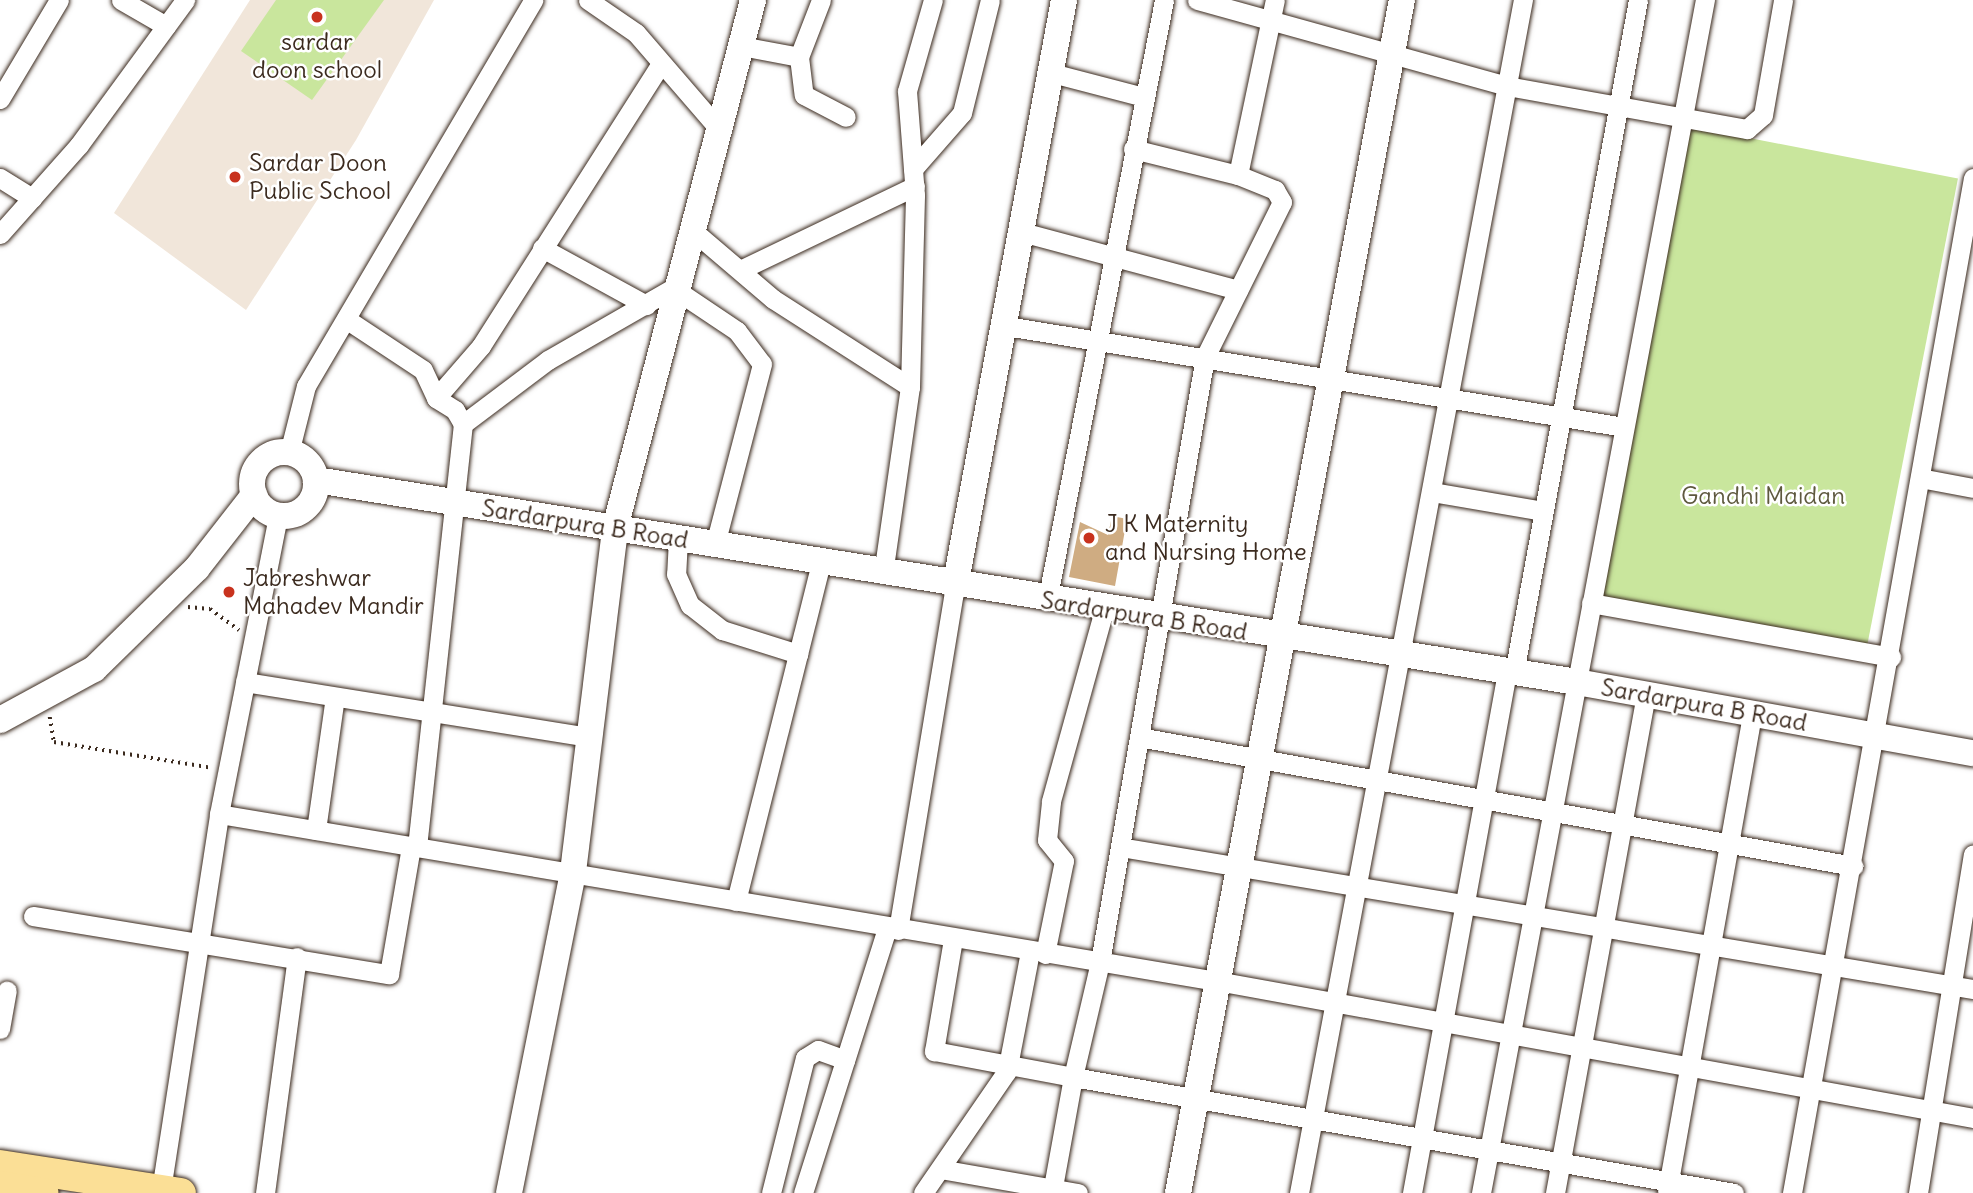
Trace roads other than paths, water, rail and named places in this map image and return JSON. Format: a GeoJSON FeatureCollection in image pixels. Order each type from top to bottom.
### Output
{"type":"FeatureCollection","features":[{"type":"Feature","properties":{"kind":"main road"},"geometry":{"type":"LineString","coordinates":[[0,1165],[171,1191]]}},
{"type":"Feature","properties":{"kind":"main road"},"geometry":{"type":"LineString","coordinates":[[0,1186],[43,1193]]}},
{"type":"Feature","properties":{"kind":"street"},"geometry":{"type":"LineString","coordinates":[[0,99],[59,0]]}},
{"type":"Feature","properties":{"kind":"street"},"geometry":{"type":"LineString","coordinates":[[121,0],[166,26]]}},
{"type":"Feature","properties":{"kind":"street"},"geometry":{"type":"LineString","coordinates":[[0,234],[33,198],[185,0]]}},
{"type":"Feature","properties":{"kind":"street"},"geometry":{"type":"LineString","coordinates":[[289,453],[306,386],[533,0]]}},
{"type":"Feature","properties":{"kind":"street"},"geometry":{"type":"LineString","coordinates":[[588,0],[614,7],[660,65],[719,129]]}},
{"type":"Feature","properties":{"kind":"street"},"geometry":{"type":"LineString","coordinates":[[509,1193],[573,872],[615,528],[673,288],[692,230],[753,0]]}},
{"type":"Feature","properties":{"kind":"street"},"geometry":{"type":"LineString","coordinates":[[821,0],[799,57],[804,95],[846,117]]}},
{"type":"Feature","properties":{"kind":"street"},"geometry":{"type":"LineString","coordinates":[[883,573],[910,387],[914,178],[907,91],[933,0]]}},
{"type":"Feature","properties":{"kind":"street"},"geometry":{"type":"LineString","coordinates":[[740,270],[914,178],[962,113],[990,0]]}},
{"type":"Feature","properties":{"kind":"street"},"geometry":{"type":"LineString","coordinates":[[803,1193],[845,1060],[892,929],[1000,325],[1048,72],[1065,0]]}},
{"type":"Feature","properties":{"kind":"street"},"geometry":{"type":"LineString","coordinates":[[1047,601],[1094,340],[1164,0]]}},
{"type":"Feature","properties":{"kind":"street"},"geometry":{"type":"LineString","coordinates":[[1197,0],[1273,10],[1393,52],[1507,86],[1681,120],[1747,129],[1761,121],[1783,0]]}},
{"type":"Feature","properties":{"kind":"street"},"geometry":{"type":"LineString","coordinates":[[1178,1193],[1217,981],[1286,639],[1402,0]]}},
{"type":"Feature","properties":{"kind":"street"},"geometry":{"type":"LineString","coordinates":[[1299,1193],[1402,656],[1523,0]]}},
{"type":"Feature","properties":{"kind":"street"},"geometry":{"type":"LineString","coordinates":[[1412,1193],[1485,798],[1543,511],[1615,107],[1638,0]]}},
{"type":"Feature","properties":{"kind":"street"},"geometry":{"type":"LineString","coordinates":[[1481,1193],[1514,1034],[1591,603],[1705,0]]}},
{"type":"Feature","properties":{"kind":"street"},"geometry":{"type":"LineString","coordinates":[[1238,175],[1273,10]]}},
{"type":"Feature","properties":{"kind":"street"},"geometry":{"type":"LineString","coordinates":[[741,46],[799,57]]}},
{"type":"Feature","properties":{"kind":"street"},"geometry":{"type":"LineString","coordinates":[[436,398],[481,346],[660,65]]}},
{"type":"Feature","properties":{"kind":"street"},"geometry":{"type":"LineString","coordinates":[[1048,72],[1144,97]]}},
{"type":"Feature","properties":{"kind":"street"},"geometry":{"type":"LineString","coordinates":[[1052,1191],[1073,1077],[1100,962],[1205,357],[1282,198],[1238,175],[1133,149]]}},
{"type":"Feature","properties":{"kind":"street"},"geometry":{"type":"LineString","coordinates":[[0,178],[33,198]]}},
{"type":"Feature","properties":{"kind":"street"},"geometry":{"type":"LineString","coordinates":[[1792,1193],[1878,736],[1920,478],[1965,270],[1973,178]]}},
{"type":"Feature","properties":{"kind":"street"},"geometry":{"type":"LineString","coordinates":[[692,230],[773,299],[910,387]]}},
{"type":"Feature","properties":{"kind":"street"},"geometry":{"type":"LineString","coordinates":[[1018,230],[1238,290]]}},
{"type":"Feature","properties":{"kind":"street"},"geometry":{"type":"LineString","coordinates":[[541,248],[646,305]]}},
{"type":"Feature","properties":{"kind":"street"},"geometry":{"type":"LineString","coordinates":[[33,916],[199,940],[390,974],[414,846],[433,713],[458,503],[463,424],[548,360],[673,288]]}},
{"type":"Feature","properties":{"kind":"street"},"geometry":{"type":"LineString","coordinates":[[673,288],[737,331],[762,364],[715,545]]}},
{"type":"Feature","properties":{"kind":"street"},"geometry":{"type":"LineString","coordinates":[[346,319],[423,370],[436,398],[463,424]]}},
{"type":"Feature","properties":{"kind":"street"},"geometry":{"type":"LineString","coordinates":[[1000,325],[1334,377],[1624,427]]}},
{"type":"Feature","properties":{"kind":"street"},"geometry":{"type":"LineString","coordinates":[[0,720],[94,669],[159,610],[254,495],[259,464],[289,453],[307,462],[316,480],[306,508],[278,516]]}},
{"type":"Feature","properties":{"kind":"street"},"geometry":{"type":"LineString","coordinates":[[1920,478],[1973,488]]}},
{"type":"Feature","properties":{"kind":"street","name":"Sardarpura B Road"},"geometry":{"type":"LineString","coordinates":[[316,480],[955,587],[1577,682],[1973,753]]}},
{"type":"Feature","properties":{"kind":"street"},"geometry":{"type":"LineString","coordinates":[[1432,492],[1543,511]]}},
{"type":"Feature","properties":{"kind":"street"},"geometry":{"type":"LineString","coordinates":[[254,495],[278,516]]}},
{"type":"Feature","properties":{"kind":"street"},"geometry":{"type":"LineString","coordinates":[[171,1191],[199,940],[227,771],[278,516]]}},
{"type":"Feature","properties":{"kind":"street"},"geometry":{"type":"LineString","coordinates":[[678,539],[680,589],[704,618],[739,638],[798,654]]}},
{"type":"Feature","properties":{"kind":"street"},"geometry":{"type":"LineString","coordinates":[[736,901],[821,563]]}},
{"type":"Feature","properties":{"kind":"street"},"geometry":{"type":"LineString","coordinates":[[1591,603],[1891,657]]}},
{"type":"Feature","properties":{"kind":"street"},"geometry":{"type":"LineString","coordinates":[[923,1193],[1008,1067],[1064,861],[1046,840],[1051,801],[1104,610]]}},
{"type":"Feature","properties":{"kind":"street"},"geometry":{"type":"LineString","coordinates":[[245,682],[590,737]]}},
{"type":"Feature","properties":{"kind":"street"},"geometry":{"type":"LineString","coordinates":[[1555,1193],[1625,823],[1646,694]]}},
{"type":"Feature","properties":{"kind":"street"},"geometry":{"type":"LineString","coordinates":[[316,830],[335,697]]}},
{"type":"Feature","properties":{"kind":"street"},"geometry":{"type":"LineString","coordinates":[[1668,1187],[1752,714]]}},
{"type":"Feature","properties":{"kind":"street"},"geometry":{"type":"LineString","coordinates":[[1139,737],[1853,866]]}},
{"type":"Feature","properties":{"kind":"street"},"geometry":{"type":"LineString","coordinates":[[219,814],[573,872],[892,929],[1217,981],[1973,1118]]}},
{"type":"Feature","properties":{"kind":"street"},"geometry":{"type":"LineString","coordinates":[[1120,847],[1239,871],[1973,989]]}},
{"type":"Feature","properties":{"kind":"street"},"geometry":{"type":"LineString","coordinates":[[1918,1193],[1949,985],[1973,854]]}},
{"type":"Feature","properties":{"kind":"street"},"geometry":{"type":"LineString","coordinates":[[953,939],[934,1051],[1008,1067],[1561,1161],[1668,1187],[1734,1193]]}},
{"type":"Feature","properties":{"kind":"street"},"geometry":{"type":"LineString","coordinates":[[265,1193],[297,957]]}},
{"type":"Feature","properties":{"kind":"street"},"geometry":{"type":"LineString","coordinates":[[0,1029],[7,991]]}},
{"type":"Feature","properties":{"kind":"street"},"geometry":{"type":"LineString","coordinates":[[771,1193],[805,1058],[818,1050],[845,1060]]}},
{"type":"Feature","properties":{"kind":"street"},"geometry":{"type":"LineString","coordinates":[[940,1170],[1052,1191],[1078,1193]]}},
{"type":"Feature","properties":{"kind":"place","name":"sardar doon school"},"geometry":{"type":"Point","coordinates":[317,17]}},
{"type":"Feature","properties":{"kind":"place","name":"Sardar Doon Public School"},"geometry":{"type":"Point","coordinates":[235,177]}},
{"type":"Feature","properties":{"kind":"place","name":"J K Maternity and Nursing Home"},"geometry":{"type":"Point","coordinates":[1089,538]}},
{"type":"Feature","properties":{"kind":"place","name":"Jabreshwar Mahadev Mandir"},"geometry":{"type":"Point","coordinates":[229,592]}},
{"type":"Feature","properties":{"kind":"park label","name":"Gandhi Maidan"},"geometry":{"type":"Point","coordinates":[1763,496]}}]}
